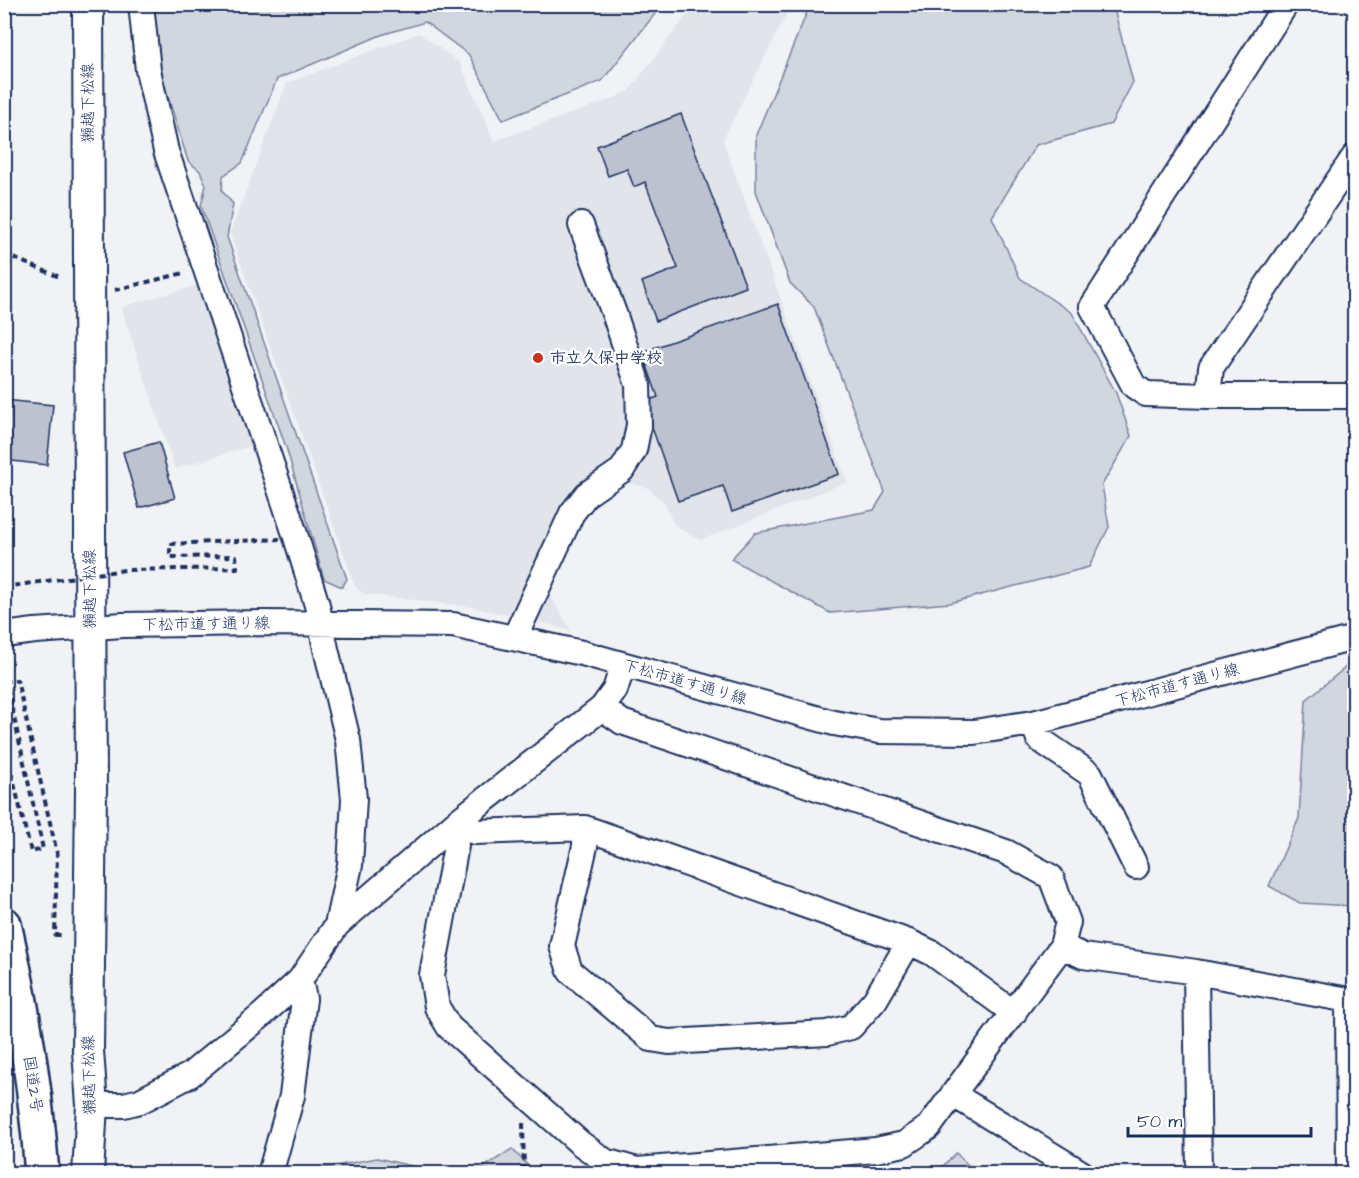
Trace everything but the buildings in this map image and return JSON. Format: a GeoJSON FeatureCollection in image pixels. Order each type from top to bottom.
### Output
{"type":"FeatureCollection","features":[{"type":"Feature","properties":{"kind":"highway","name":"国道2号"},"geometry":{"type":"LineString","coordinates":[[4,924],[20,993],[38,1114],[42,1173]]}},
{"type":"Feature","properties":{"kind":"main road","name":"獺越下松線"},"geometry":{"type":"LineString","coordinates":[[88,4],[91,861],[88,1051],[92,1105],[88,1173]]}},
{"type":"Feature","properties":{"kind":"street"},"geometry":{"type":"LineString","coordinates":[[141,4],[148,70],[166,151],[295,534],[321,623],[348,740],[354,799],[350,864],[337,925]]}},
{"type":"Feature","properties":{"kind":"street"},"geometry":{"type":"LineString","coordinates":[[1286,4],[1092,307],[1134,386],[1146,394],[1354,396]]}},
{"type":"Feature","properties":{"kind":"street"},"geometry":{"type":"LineString","coordinates":[[1208,396],[1210,368],[1354,157]]}},
{"type":"Feature","properties":{"kind":"street"},"geometry":{"type":"LineString","coordinates":[[515,637],[572,513],[587,494],[622,470],[634,450],[639,425],[638,385],[581,225]]}},
{"type":"Feature","properties":{"kind":"street","name":"下松市道す通り線"},"geometry":{"type":"LineString","coordinates":[[4,635],[90,627],[251,623],[453,625],[515,637],[623,664],[834,723],[879,731],[974,732],[1033,723],[1354,638]]}},
{"type":"Feature","properties":{"kind":"street"},"geometry":{"type":"LineString","coordinates":[[92,1105],[124,1105],[140,1101],[190,1076],[300,980],[337,925],[454,824],[602,708],[615,690],[623,664]]}},
{"type":"Feature","properties":{"kind":"street"},"geometry":{"type":"LineString","coordinates":[[454,824],[456,846],[432,975],[437,1006],[449,1028],[580,1143],[605,1161],[637,1170],[876,1150],[904,1144],[929,1127],[1062,946],[1068,922],[1051,877],[1006,852],[622,722],[602,708]]}},
{"type":"Feature","properties":{"kind":"street"},"geometry":{"type":"LineString","coordinates":[[1033,723],[1039,739],[1090,774],[1136,867]]}},
{"type":"Feature","properties":{"kind":"street"},"geometry":{"type":"LineString","coordinates":[[454,824],[475,832],[585,828],[909,942],[932,953],[1014,1013]]}},
{"type":"Feature","properties":{"kind":"street"},"geometry":{"type":"LineString","coordinates":[[585,828],[585,846],[562,946],[570,970],[651,1039],[669,1042],[816,1034],[851,1027],[875,1000],[909,942]]}},
{"type":"Feature","properties":{"kind":"street"},"geometry":{"type":"LineString","coordinates":[[1062,946],[1083,956],[1196,972],[1351,1001],[1349,1173]]}},
{"type":"Feature","properties":{"kind":"street"},"geometry":{"type":"LineString","coordinates":[[1196,972],[1199,1173]]}},
{"type":"Feature","properties":{"kind":"street"},"geometry":{"type":"LineString","coordinates":[[270,1173],[292,1096],[304,999],[300,980]]}},
{"type":"Feature","properties":{"kind":"street"},"geometry":{"type":"LineString","coordinates":[[954,1095],[1083,1173]]}},
{"type":"Feature","properties":{"kind":"path"},"geometry":{"type":"LineString","coordinates":[[4,254],[90,288],[112,291],[205,268]]}},
{"type":"Feature","properties":{"kind":"path"},"geometry":{"type":"LineString","coordinates":[[4,588],[125,570],[237,568],[236,556],[170,557],[170,544],[280,540]]}},
{"type":"Feature","properties":{"kind":"path"},"geometry":{"type":"LineString","coordinates":[[4,743],[31,852],[43,849],[6,681],[17,680],[57,853],[56,935]]}},
{"type":"Feature","properties":{"kind":"path"},"geometry":{"type":"LineString","coordinates":[[524,1093],[524,1173]]}},
{"type":"Feature","properties":{"kind":"shaded area"},"geometry":{"type":"Polygon","coordinates":[[[153,5],[662,5],[602,81],[503,120],[469,55],[425,22],[381,35],[277,79],[242,163],[223,176],[222,191],[233,204],[227,237],[347,579],[342,587],[324,579],[287,450],[201,206],[206,185],[200,171],[188,161],[160,71],[153,5]]]}},
{"type":"Feature","properties":{"kind":"shaded area","name":"市立久保中学校"},"geometry":{"type":"Polygon","coordinates":[[[700,5],[791,5],[723,140],[847,482],[701,540],[674,525],[665,503],[646,487],[627,483],[581,517],[549,593],[571,631],[472,607],[364,594],[355,586],[230,233],[287,83],[419,33],[460,63],[494,141],[629,91],[686,16],[700,5]]]}},
{"type":"Feature","properties":{"kind":"shaded area"},"geometry":{"type":"Polygon","coordinates":[[[810,5],[1113,5],[1133,82],[1111,124],[1036,145],[992,217],[1020,278],[1072,313],[1116,393],[1131,436],[1102,485],[1109,527],[1089,567],[950,603],[830,613],[731,559],[755,533],[874,510],[885,492],[814,307],[790,283],[756,191],[756,135],[810,5]]]}},
{"type":"Feature","properties":{"kind":"shaded area"},"geometry":{"type":"Polygon","coordinates":[[[199,285],[253,445],[175,469],[121,307],[199,285]]]}},
{"type":"Feature","properties":{"kind":"shaded area"},"geometry":{"type":"Polygon","coordinates":[[[1354,662],[1354,892],[1351,906],[1300,903],[1269,886],[1299,818],[1306,700],[1354,662]]]}},
{"type":"Feature","properties":{"kind":"shaded area"},"geometry":{"type":"Polygon","coordinates":[[[512,1149],[535,1173],[475,1173],[512,1149]]]}},
{"type":"Feature","properties":{"kind":"shaded area"},"geometry":{"type":"Polygon","coordinates":[[[956,1153],[976,1173],[936,1173],[956,1153]]]}},
{"type":"Feature","properties":{"kind":"shaded area"},"geometry":{"type":"Polygon","coordinates":[[[377,1158],[442,1173],[298,1173],[377,1158]]]}},
{"type":"Feature","properties":{"kind":"place","name":"市立久保中学校"},"geometry":{"type":"Point","coordinates":[538,358]}}]}
